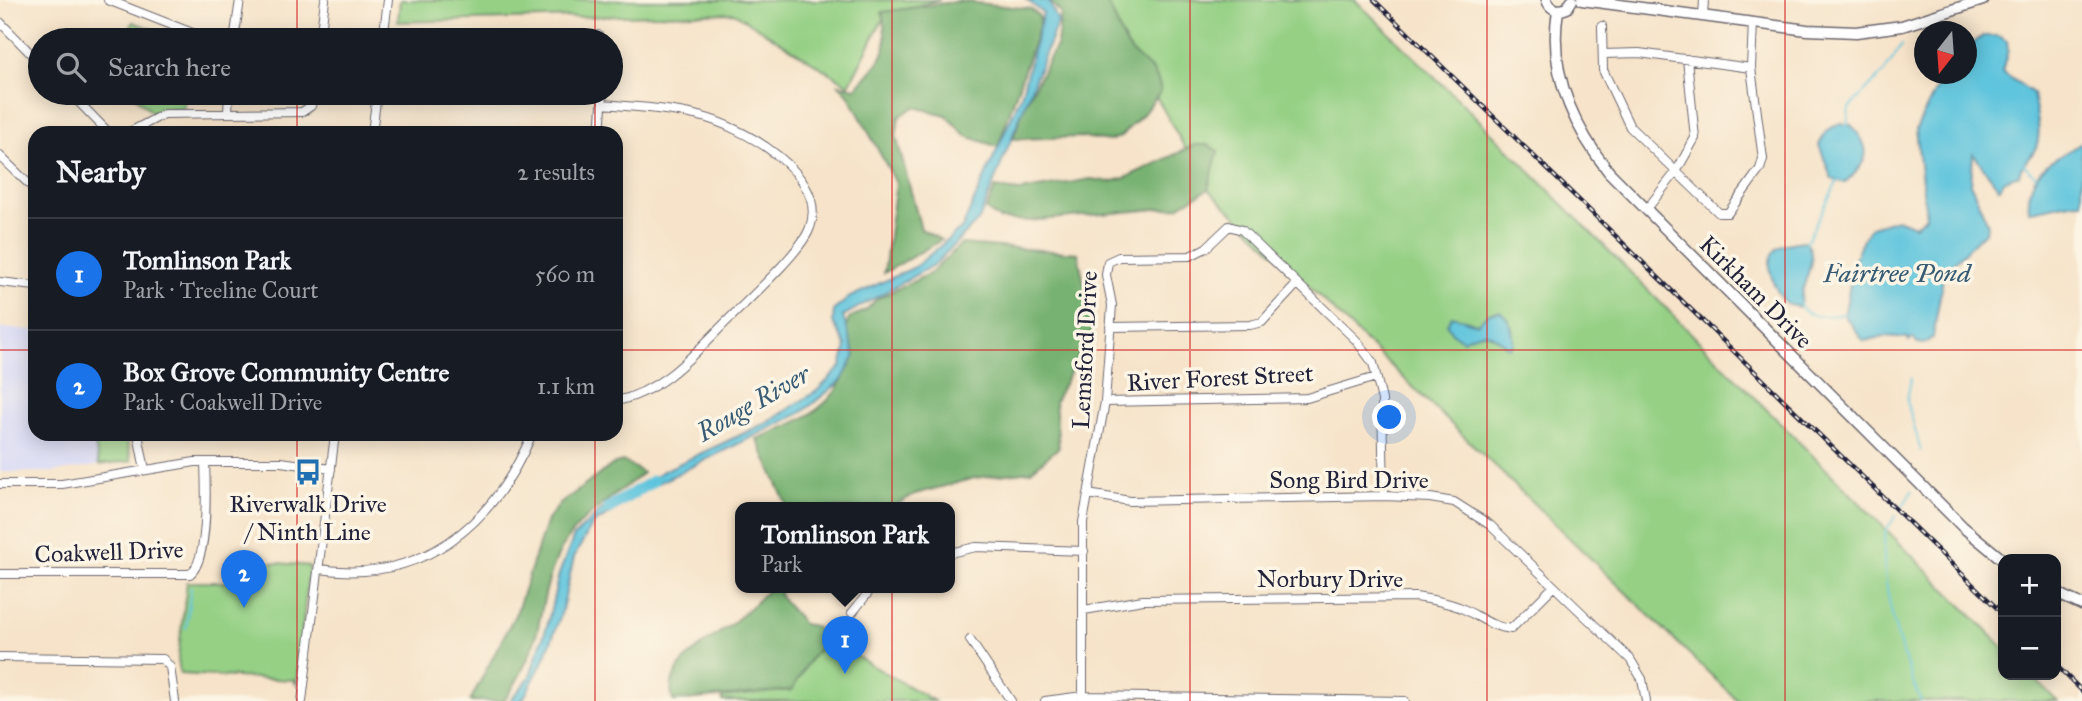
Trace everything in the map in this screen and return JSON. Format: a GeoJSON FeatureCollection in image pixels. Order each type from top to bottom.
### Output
{"type":"FeatureCollection","features":[{"type":"Feature","properties":{"kind":"street"},"geometry":{"type":"LineString","coordinates":[[108,0],[180,28]]}},
{"type":"Feature","properties":{"kind":"street"},"geometry":{"type":"LineString","coordinates":[[234,28],[240,0]]}},
{"type":"Feature","properties":{"kind":"street"},"geometry":{"type":"LineString","coordinates":[[322,28],[325,0]]}},
{"type":"Feature","properties":{"kind":"street"},"geometry":{"type":"LineString","coordinates":[[384,28],[388,0]]}},
{"type":"Feature","properties":{"kind":"street"},"geometry":{"type":"LineString","coordinates":[[1547,0],[1551,7],[1558,10],[1566,8],[1572,0]]}},
{"type":"Feature","properties":{"kind":"street"},"geometry":{"type":"LineString","coordinates":[[1581,0],[1833,32],[1881,30],[1902,26],[1983,0]]}},
{"type":"Feature","properties":{"kind":"street"},"geometry":{"type":"LineString","coordinates":[[1703,16],[1704,0]]}},
{"type":"Feature","properties":{"kind":"street","name":"Kirkham Drive"},"geometry":{"type":"LineString","coordinates":[[1558,10],[1555,45],[1561,80],[1572,113],[1598,158],[1646,210],[1963,527],[1998,556]]}},
{"type":"Feature","properties":{"kind":"street"},"geometry":{"type":"LineString","coordinates":[[0,22],[28,51]]}},
{"type":"Feature","properties":{"kind":"street"},"geometry":{"type":"LineString","coordinates":[[1602,26],[1603,70],[1610,90],[1630,127],[1719,213],[1732,209],[1763,159],[1751,68],[1753,22]]}},
{"type":"Feature","properties":{"kind":"street"},"geometry":{"type":"LineString","coordinates":[[1603,54],[1639,52],[1751,68]]}},
{"type":"Feature","properties":{"kind":"street"},"geometry":{"type":"LineString","coordinates":[[1646,210],[1676,172],[1695,138],[1687,59]]}},
{"type":"Feature","properties":{"kind":"street"},"geometry":{"type":"LineString","coordinates":[[82,105],[102,126]]}},
{"type":"Feature","properties":{"kind":"street"},"geometry":{"type":"LineString","coordinates":[[228,105],[228,112]]}},
{"type":"Feature","properties":{"kind":"street"},"geometry":{"type":"LineString","coordinates":[[141,126],[164,114],[302,112],[311,105]]}},
{"type":"Feature","properties":{"kind":"street"},"geometry":{"type":"LineString","coordinates":[[373,126],[376,105]]}},
{"type":"Feature","properties":{"kind":"street"},"geometry":{"type":"LineString","coordinates":[[601,126],[603,105]]}},
{"type":"Feature","properties":{"kind":"street"},"geometry":{"type":"LineString","coordinates":[[612,105],[683,113],[752,137],[797,173],[812,203],[810,229],[800,247],[667,377],[623,399]]}},
{"type":"Feature","properties":{"kind":"street"},"geometry":{"type":"LineString","coordinates":[[0,156],[28,183]]}},
{"type":"Feature","properties":{"kind":"street","name":"Lemsford Drive"},"geometry":{"type":"LineString","coordinates":[[1083,696],[1083,522],[1105,402],[1112,305],[1106,275],[1108,261],[1119,257],[1190,256],[1206,248],[1229,226],[1242,230],[1356,340],[1373,363],[1382,400],[1384,496]]}},
{"type":"Feature","properties":{"kind":"street"},"geometry":{"type":"LineString","coordinates":[[0,282],[28,285]]}},
{"type":"Feature","properties":{"kind":"street"},"geometry":{"type":"LineString","coordinates":[[1110,327],[1250,325],[1262,322],[1297,284]]}},
{"type":"Feature","properties":{"kind":"street","name":"River Forest Street"},"geometry":{"type":"LineString","coordinates":[[1105,402],[1307,398],[1376,377]]}},
{"type":"Feature","properties":{"kind":"street"},"geometry":{"type":"LineString","coordinates":[[139,441],[145,470]]}},
{"type":"Feature","properties":{"kind":"street"},"geometry":{"type":"LineString","coordinates":[[302,701],[334,441]]}},
{"type":"Feature","properties":{"kind":"street"},"geometry":{"type":"LineString","coordinates":[[318,569],[387,570],[426,556],[472,523],[497,497],[516,471],[529,441]]}},
{"type":"Feature","properties":{"kind":"street"},"geometry":{"type":"LineString","coordinates":[[0,484],[57,484],[205,462],[274,462],[331,469]]}},
{"type":"Feature","properties":{"kind":"street","name":"Coakwell Drive"},"geometry":{"type":"LineString","coordinates":[[0,574],[190,574],[199,563],[205,515],[205,462]]}},
{"type":"Feature","properties":{"kind":"street","name":"Song Bird Drive"},"geometry":{"type":"LineString","coordinates":[[1088,494],[1130,501],[1384,496],[1454,502],[1490,525],[1630,659],[1642,679],[1646,701]]}},
{"type":"Feature","properties":{"kind":"street"},"geometry":{"type":"LineString","coordinates":[[955,552],[976,547],[1084,551]]}},
{"type":"Feature","properties":{"kind":"street","name":"Norbury Drive"},"geometry":{"type":"LineString","coordinates":[[1084,610],[1143,600],[1405,597],[1443,602],[1462,608],[1494,627],[1511,629],[1553,587]]}},
{"type":"Feature","properties":{"kind":"street"},"geometry":{"type":"LineString","coordinates":[[852,613],[868,593]]}},
{"type":"Feature","properties":{"kind":"street"},"geometry":{"type":"LineString","coordinates":[[2061,595],[2082,605]]}},
{"type":"Feature","properties":{"kind":"street"},"geometry":{"type":"LineString","coordinates":[[971,640],[1011,701]]}},
{"type":"Feature","properties":{"kind":"street"},"geometry":{"type":"LineString","coordinates":[[0,657],[163,659],[170,667],[175,701]]}},
{"type":"Feature","properties":{"kind":"street"},"geometry":{"type":"LineString","coordinates":[[1045,701],[1083,696],[1195,701],[1405,701]]}},
{"type":"Feature","properties":{"kind":"shaded area"},"geometry":{"type":"Polygon","coordinates":[[[0,328],[28,330],[28,441],[127,441],[131,461],[54,472],[0,472],[0,328]]]}},
{"type":"Feature","properties":{"kind":"green space"},"geometry":{"type":"Polygon","coordinates":[[[400,0],[940,0],[886,13],[849,85],[734,13],[398,22],[400,0]]]}},
{"type":"Feature","properties":{"kind":"green space"},"geometry":{"type":"Polygon","coordinates":[[[1049,0],[1106,0],[1128,47],[1155,75],[1161,91],[1120,137],[1109,141],[1082,137],[1013,139],[1025,104],[1057,44],[1061,14],[1049,0]]]}},
{"type":"Feature","properties":{"kind":"green space"},"geometry":{"type":"Polygon","coordinates":[[[1083,0],[1355,0],[1463,104],[1998,642],[1998,680],[2036,680],[2057,701],[1738,701],[1208,189],[1111,16],[1083,0]]]}},
{"type":"Feature","properties":{"kind":"green space"},"geometry":{"type":"Polygon","coordinates":[[[959,1],[1031,9],[1039,16],[1039,26],[998,147],[966,136],[946,115],[914,107],[899,117],[896,136],[921,229],[941,240],[884,273],[896,183],[848,94],[839,85],[856,88],[879,61],[885,47],[882,12],[959,1]]]}},
{"type":"Feature","properties":{"kind":"green space"},"geometry":{"type":"Polygon","coordinates":[[[133,22],[149,28],[131,28],[133,22]]]}},
{"type":"Feature","properties":{"kind":"green space"},"geometry":{"type":"Polygon","coordinates":[[[144,105],[184,105],[184,108],[152,113],[144,105]]]}},
{"type":"Feature","properties":{"kind":"green space"},"geometry":{"type":"Polygon","coordinates":[[[1195,145],[1208,145],[1218,151],[1208,189],[1178,207],[1029,221],[999,219],[986,210],[995,188],[1020,191],[1091,179],[1110,182],[1125,178],[1195,145]]]}},
{"type":"Feature","properties":{"kind":"green space"},"geometry":{"type":"Polygon","coordinates":[[[961,244],[1078,253],[1093,329],[1055,401],[1059,447],[1031,471],[975,478],[915,494],[901,502],[785,502],[757,439],[814,412],[836,390],[843,377],[846,361],[849,318],[866,310],[878,298],[931,273],[961,244]]]}},
{"type":"Feature","properties":{"kind":"green space"},"geometry":{"type":"Polygon","coordinates":[[[94,441],[127,441],[131,461],[99,465],[94,441]]]}},
{"type":"Feature","properties":{"kind":"green space"},"geometry":{"type":"Polygon","coordinates":[[[623,461],[643,473],[592,513],[566,541],[551,572],[532,648],[510,693],[504,701],[470,701],[517,611],[547,520],[560,504],[612,465],[623,461]]]}},
{"type":"Feature","properties":{"kind":"green space"},"geometry":{"type":"Polygon","coordinates":[[[246,560],[309,566],[296,685],[294,680],[180,674],[178,658],[187,582],[241,582],[246,560]]]}},
{"type":"Feature","properties":{"kind":"green space"},"geometry":{"type":"Polygon","coordinates":[[[765,593],[780,593],[779,595],[803,624],[815,626],[828,640],[810,659],[792,690],[673,701],[671,688],[681,665],[701,646],[738,619],[765,593]]]}},
{"type":"Feature","properties":{"kind":"green space"},"geometry":{"type":"Polygon","coordinates":[[[828,640],[934,701],[723,701],[722,697],[792,690],[810,659],[828,640]]]}},
{"type":"Feature","properties":{"kind":"water"},"geometry":{"type":"Polygon","coordinates":[[[1027,0],[1048,0],[1058,21],[979,220],[935,264],[843,316],[855,356],[842,380],[801,413],[656,484],[592,525],[574,557],[561,614],[545,658],[522,701],[510,701],[529,678],[547,626],[559,574],[574,536],[602,509],[623,499],[663,471],[768,422],[818,390],[841,367],[846,346],[833,322],[834,310],[850,297],[915,267],[962,228],[1021,96],[1043,13],[1027,0]]]}},
{"type":"Feature","properties":{"kind":"water","name":"Fairtree Pond"},"geometry":{"type":"Polygon","coordinates":[[[1983,36],[1998,36],[2007,41],[2008,50],[2002,72],[2033,93],[2039,130],[2037,145],[2021,167],[2019,175],[2005,180],[1999,188],[1973,154],[1971,185],[1988,224],[1985,232],[1944,272],[1933,337],[1924,344],[1917,343],[1913,338],[1909,341],[1908,338],[1884,336],[1864,341],[1844,315],[1859,248],[1871,227],[1897,219],[1915,226],[1926,216],[1916,129],[1939,84],[1977,84],[1977,40],[1983,36]]]}},
{"type":"Feature","properties":{"kind":"water"},"geometry":{"type":"Polygon","coordinates":[[[1839,124],[1851,125],[1865,149],[1859,169],[1845,183],[1832,179],[1819,145],[1827,130],[1839,124]]]}},
{"type":"Feature","properties":{"kind":"water"},"geometry":{"type":"Polygon","coordinates":[[[2082,143],[2082,202],[2029,211],[2029,197],[2036,176],[2051,161],[2082,143]]]}},
{"type":"Feature","properties":{"kind":"water"},"geometry":{"type":"Polygon","coordinates":[[[1805,241],[1811,251],[1811,262],[1798,307],[1787,304],[1778,292],[1770,261],[1781,246],[1805,241]]]}},
{"type":"Feature","properties":{"kind":"water"},"geometry":{"type":"Polygon","coordinates":[[[1500,311],[1507,318],[1512,330],[1513,344],[1509,348],[1497,338],[1483,333],[1463,340],[1452,333],[1447,324],[1452,316],[1477,324],[1489,313],[1500,311]]]}},
{"type":"Feature","properties":{"kind":"waterway"},"geometry":{"type":"LineString","coordinates":[[1847,127],[1849,108],[1884,72],[1902,45]]}},
{"type":"Feature","properties":{"kind":"waterway"},"geometry":{"type":"LineString","coordinates":[[2022,163],[2036,176]]}},
{"type":"Feature","properties":{"kind":"waterway"},"geometry":{"type":"LineString","coordinates":[[1806,243],[1838,180]]}},
{"type":"Feature","properties":{"kind":"waterway"},"geometry":{"type":"LineString","coordinates":[[1799,302],[1802,308],[1812,315],[1845,314]]}},
{"type":"Feature","properties":{"kind":"waterway"},"geometry":{"type":"LineString","coordinates":[[1911,378],[1907,401],[1921,451]]}},
{"type":"Feature","properties":{"kind":"waterway","name":"Rouge River"},"geometry":{"type":"LineString","coordinates":[[609,508],[653,481]]}},
{"type":"Feature","properties":{"kind":"waterway"},"geometry":{"type":"LineString","coordinates":[[1901,509],[1912,491]]}},
{"type":"Feature","properties":{"kind":"waterway"},"geometry":{"type":"LineString","coordinates":[[1896,516],[1885,534],[1885,575],[1899,642],[1921,701]]}},
{"type":"Feature","properties":{"kind":"waterway"},"geometry":{"type":"LineString","coordinates":[[186,628],[191,587]]}},
{"type":"Feature","properties":{"kind":"railway"},"geometry":{"type":"LineString","coordinates":[[1374,0],[1998,609]]}},
{"type":"Feature","properties":{"kind":"railway"},"geometry":{"type":"LineString","coordinates":[[2061,670],[2082,691]]}},
{"type":"Feature","properties":{"kind":"place","name":"Riverwalk Drive / Ninth Line"},"geometry":{"type":"Point","coordinates":[308,472]}},
{"type":"Feature","properties":{"kind":"place","name":"Box Grove Community Centre"},"geometry":{"type":"Point","coordinates":[244,608]}},
{"type":"Feature","properties":{"kind":"place","name":"Tomlinson Park"},"geometry":{"type":"Point","coordinates":[845,674]}}]}
